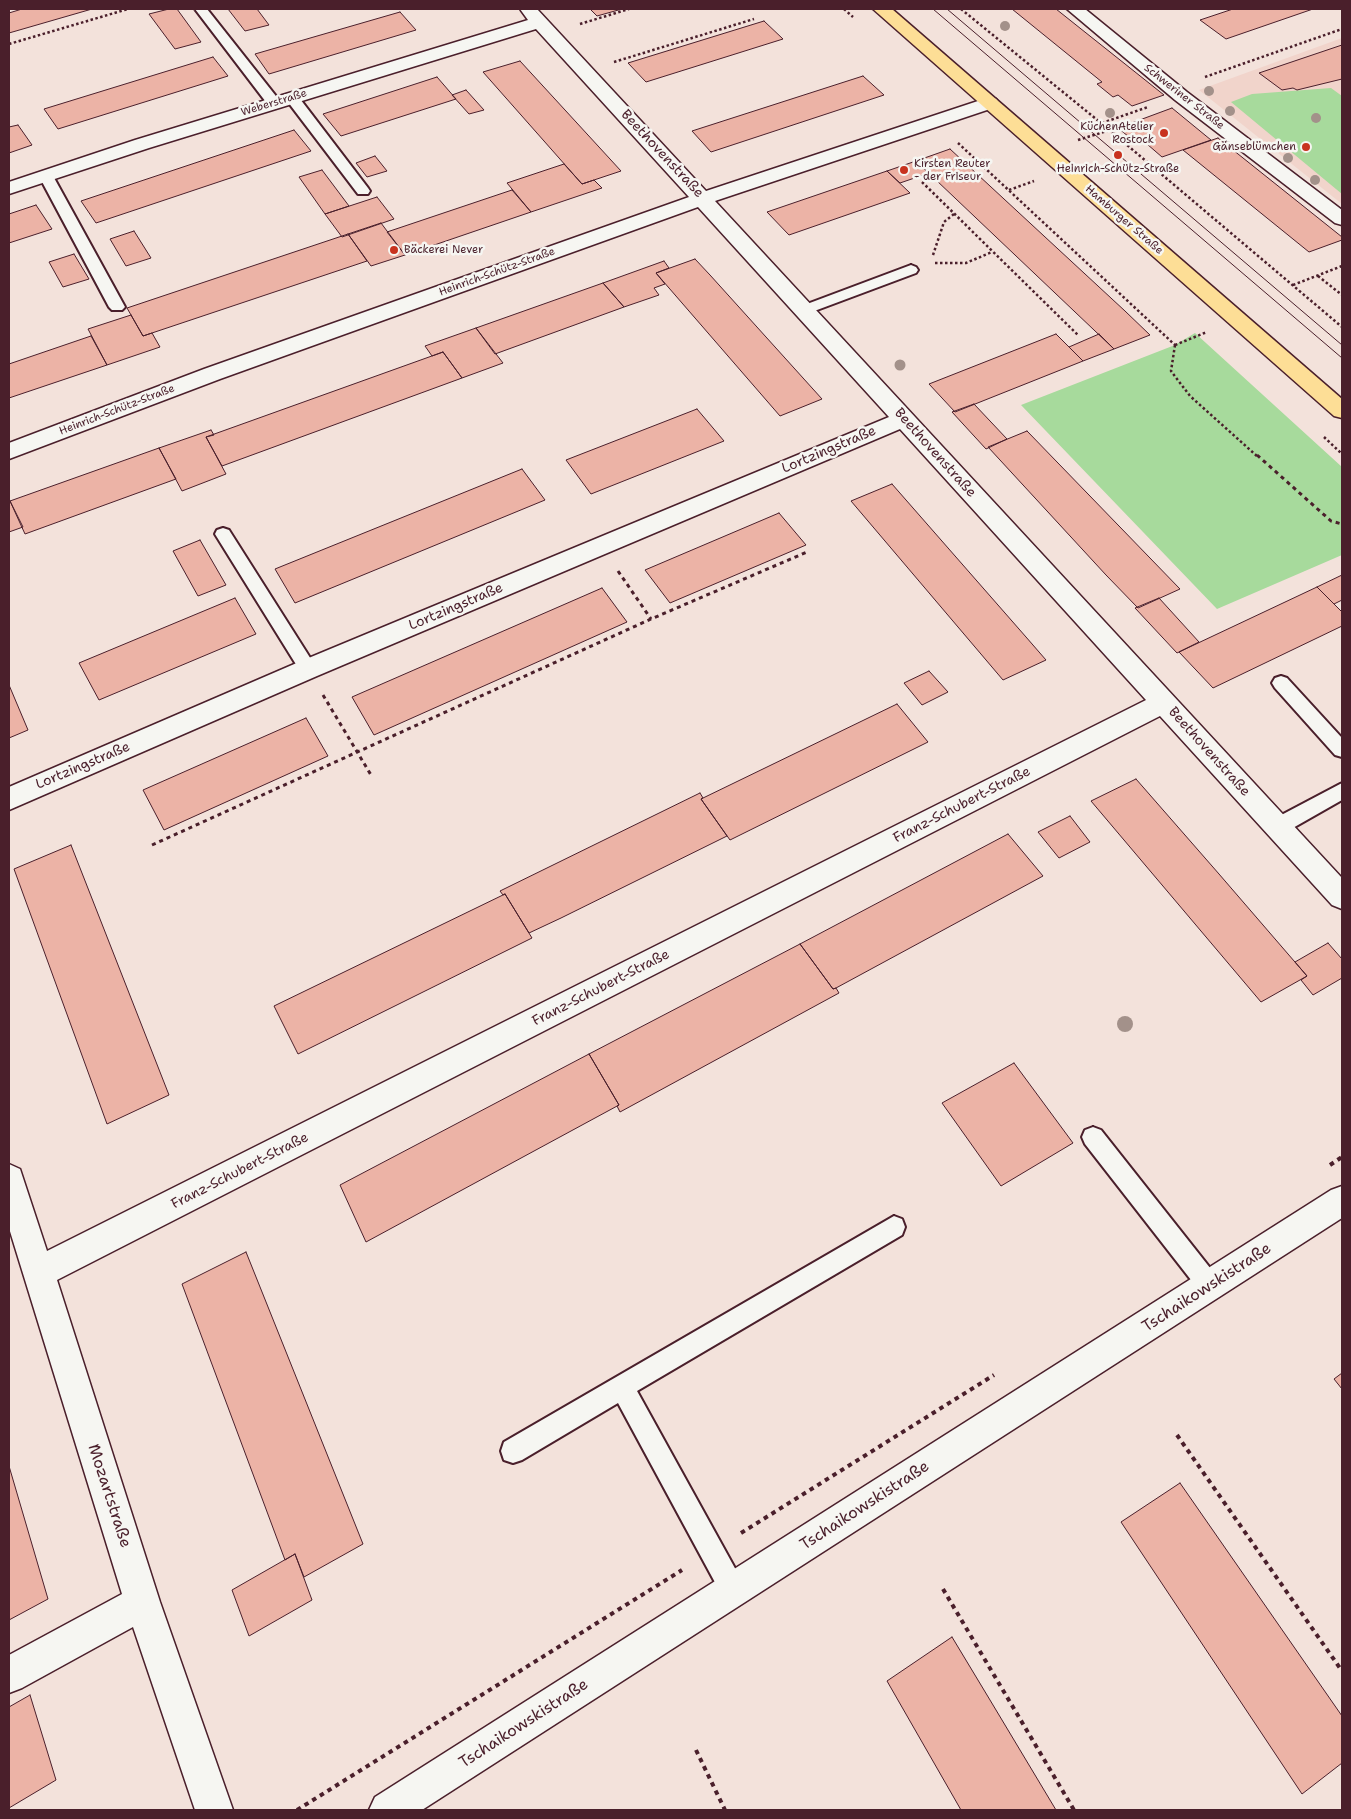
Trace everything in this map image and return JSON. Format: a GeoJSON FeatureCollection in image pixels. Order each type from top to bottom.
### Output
{"type":"FeatureCollection","features":[{"type":"Feature","properties":{"kind":"main road","name":"Hamburger Straße"},"geometry":{"type":"LineString","coordinates":[[882,9],[1342,411]]}},
{"type":"Feature","properties":{"kind":"street","name":"Schweriner Straße"},"geometry":{"type":"LineString","coordinates":[[1075,9],[1181,96],[1342,219]]}},
{"type":"Feature","properties":{"kind":"street","name":"Weberstraße"},"geometry":{"type":"LineString","coordinates":[[9,188],[274,103],[540,21]]}},
{"type":"Feature","properties":{"kind":"street","name":"Beethovenstraße"},"geometry":{"type":"LineString","coordinates":[[540,21],[1342,898]]}},
{"type":"Feature","properties":{"kind":"street","name":"Heinrich-Schütz-Straße"},"geometry":{"type":"LineString","coordinates":[[9,451],[212,374],[702,199],[990,103]]}},
{"type":"Feature","properties":{"kind":"street","name":"Lortzingstraße"},"geometry":{"type":"LineString","coordinates":[[9,799],[308,669],[904,419]]}},
{"type":"Feature","properties":{"kind":"street","name":"Franz-Schubert-Straße"},"geometry":{"type":"LineString","coordinates":[[38,1272],[1164,702]]}},
{"type":"Feature","properties":{"kind":"street","name":"Mozartstraße"},"geometry":{"type":"LineString","coordinates":[[9,1179],[142,1602],[214,1810]]}},
{"type":"Feature","properties":{"kind":"street","name":"Tschaikowskistraße"},"geometry":{"type":"LineString","coordinates":[[388,1810],[1342,1201]]}},
{"type":"Feature","properties":{"kind":"street"},"geometry":{"type":"LineString","coordinates":[[9,1676],[142,1602]]}},
{"type":"Feature","properties":{"kind":"lane"},"geometry":{"type":"LineString","coordinates":[[201,9],[274,103]]}},
{"type":"Feature","properties":{"kind":"lane"},"geometry":{"type":"LineString","coordinates":[[292,98],[363,191]]}},
{"type":"Feature","properties":{"kind":"lane"},"geometry":{"type":"LineString","coordinates":[[46,176],[117,307]]}},
{"type":"Feature","properties":{"kind":"lane"},"geometry":{"type":"LineString","coordinates":[[804,310],[911,270]]}},
{"type":"Feature","properties":{"kind":"lane"},"geometry":{"type":"LineString","coordinates":[[223,534],[308,669]]}},
{"type":"Feature","properties":{"kind":"lane"},"geometry":{"type":"LineString","coordinates":[[1281,683],[1342,750]]}},
{"type":"Feature","properties":{"kind":"lane"},"geometry":{"type":"LineString","coordinates":[[1277,827],[1342,791]]}},
{"type":"Feature","properties":{"kind":"lane"},"geometry":{"type":"LineString","coordinates":[[1093,1136],[1210,1286]]}},
{"type":"Feature","properties":{"kind":"lane"},"geometry":{"type":"LineString","coordinates":[[513,1451],[894,1227]]}},
{"type":"Feature","properties":{"kind":"lane"},"geometry":{"type":"LineString","coordinates":[[622,1387],[732,1590]]}},
{"type":"Feature","properties":{"kind":"path"},"geometry":{"type":"LineString","coordinates":[[9,44],[128,9]]}},
{"type":"Feature","properties":{"kind":"path"},"geometry":{"type":"LineString","coordinates":[[540,21],[629,9]]}},
{"type":"Feature","properties":{"kind":"path"},"geometry":{"type":"LineString","coordinates":[[961,9],[1101,123],[1342,327]]}},
{"type":"Feature","properties":{"kind":"path"},"geometry":{"type":"LineString","coordinates":[[585,71],[754,19]]}},
{"type":"Feature","properties":{"kind":"path"},"geometry":{"type":"LineString","coordinates":[[1101,123],[1181,96],[1191,83],[1256,58],[1342,29]]}},
{"type":"Feature","properties":{"kind":"path"},"geometry":{"type":"LineString","coordinates":[[955,141],[1175,345]]}},
{"type":"Feature","properties":{"kind":"path"},"geometry":{"type":"LineString","coordinates":[[1009,190],[1035,181]]}},
{"type":"Feature","properties":{"kind":"path"},"geometry":{"type":"LineString","coordinates":[[922,182],[1079,336]]}},
{"type":"Feature","properties":{"kind":"path"},"geometry":{"type":"LineString","coordinates":[[954,214],[944,222],[931,263],[966,263],[992,252]]}},
{"type":"Feature","properties":{"kind":"path"},"geometry":{"type":"LineString","coordinates":[[1292,285],[1342,266]]}},
{"type":"Feature","properties":{"kind":"path"},"geometry":{"type":"LineString","coordinates":[[1318,276],[1342,294]]}},
{"type":"Feature","properties":{"kind":"path"},"geometry":{"type":"LineString","coordinates":[[1175,345],[1207,332]]}},
{"type":"Feature","properties":{"kind":"path"},"geometry":{"type":"LineString","coordinates":[[1175,345],[1171,370],[1190,396],[1331,521],[1342,524]]}},
{"type":"Feature","properties":{"kind":"path"},"geometry":{"type":"LineString","coordinates":[[601,546],[651,619]]}},
{"type":"Feature","properties":{"kind":"path"},"geometry":{"type":"LineString","coordinates":[[152,844],[651,619],[807,552]]}},
{"type":"Feature","properties":{"kind":"path"},"geometry":{"type":"LineString","coordinates":[[308,669],[371,776]]}},
{"type":"Feature","properties":{"kind":"path"},"geometry":{"type":"LineString","coordinates":[[1326,1167],[1342,1157]]}},
{"type":"Feature","properties":{"kind":"path"},"geometry":{"type":"LineString","coordinates":[[297,1810],[999,1372]]}},
{"type":"Feature","properties":{"kind":"path"},"geometry":{"type":"LineString","coordinates":[[1177,1435],[1342,1671]]}},
{"type":"Feature","properties":{"kind":"path"},"geometry":{"type":"LineString","coordinates":[[943,1589],[1074,1810]]}},
{"type":"Feature","properties":{"kind":"path"},"geometry":{"type":"LineString","coordinates":[[696,1750],[725,1810]]}},
{"type":"Feature","properties":{"kind":"shaded area","name":"Gänseblümchen"},"geometry":{"type":"Polygon","coordinates":[[[1342,38],[1342,204],[1199,90],[1342,38]]]}},
{"type":"Feature","properties":{"kind":"green space"},"geometry":{"type":"Polygon","coordinates":[[[1331,88],[1342,96],[1342,194],[1231,102],[1252,94],[1331,88]]]}},
{"type":"Feature","properties":{"kind":"green space"},"geometry":{"type":"Polygon","coordinates":[[[1195,333],[1342,467],[1342,555],[1217,609],[1021,405],[1175,345],[1195,333]]]}},
{"type":"Feature","properties":{"kind":"building"},"geometry":{"type":"Polygon","coordinates":[[[22,9],[92,9],[9,33],[9,13],[22,9]]]}},
{"type":"Feature","properties":{"kind":"building"},"geometry":{"type":"Polygon","coordinates":[[[177,9],[201,42],[175,49],[149,14],[177,9]]]}},
{"type":"Feature","properties":{"kind":"building"},"geometry":{"type":"Polygon","coordinates":[[[228,9],[257,9],[269,25],[245,31],[228,9]]]}},
{"type":"Feature","properties":{"kind":"building"},"geometry":{"type":"Polygon","coordinates":[[[590,9],[622,9],[597,16],[590,9]]]}},
{"type":"Feature","properties":{"kind":"building"},"geometry":{"type":"Polygon","coordinates":[[[1012,9],[1056,9],[1164,95],[1132,106],[1118,95],[1113,97],[1097,84],[1102,82],[1012,9]]]}},
{"type":"Feature","properties":{"kind":"building"},"geometry":{"type":"Polygon","coordinates":[[[1233,9],[1313,9],[1226,39],[1200,20],[1233,9]]]}},
{"type":"Feature","properties":{"kind":"building"},"geometry":{"type":"Polygon","coordinates":[[[400,12],[416,30],[269,74],[255,54],[400,12]]]}},
{"type":"Feature","properties":{"kind":"building"},"geometry":{"type":"Polygon","coordinates":[[[764,21],[783,39],[646,82],[628,63],[764,21]]]}},
{"type":"Feature","properties":{"kind":"building"},"geometry":{"type":"Polygon","coordinates":[[[1342,45],[1342,79],[1297,90],[1293,88],[1282,90],[1259,73],[1342,45]]]}},
{"type":"Feature","properties":{"kind":"building"},"geometry":{"type":"Polygon","coordinates":[[[213,57],[228,76],[58,129],[44,109],[213,57]]]}},
{"type":"Feature","properties":{"kind":"building"},"geometry":{"type":"Polygon","coordinates":[[[520,61],[621,171],[582,184],[483,72],[520,61]]]}},
{"type":"Feature","properties":{"kind":"building"},"geometry":{"type":"Polygon","coordinates":[[[863,76],[884,95],[711,152],[692,131],[863,76]]]}},
{"type":"Feature","properties":{"kind":"building"},"geometry":{"type":"Polygon","coordinates":[[[437,77],[456,99],[341,136],[323,114],[437,77]]]}},
{"type":"Feature","properties":{"kind":"building"},"geometry":{"type":"Polygon","coordinates":[[[466,90],[484,110],[469,114],[452,95],[466,90]]]}},
{"type":"Feature","properties":{"kind":"building","name":"KüchenAtelier Rostock"},"geometry":{"type":"Polygon","coordinates":[[[1172,108],[1211,140],[1162,157],[1140,138],[1134,141],[1118,128],[1172,108]]]}},
{"type":"Feature","properties":{"kind":"building"},"geometry":{"type":"Polygon","coordinates":[[[18,125],[32,145],[9,153],[9,127],[18,125]]]}},
{"type":"Feature","properties":{"kind":"building"},"geometry":{"type":"Polygon","coordinates":[[[294,130],[311,151],[96,223],[81,201],[294,130]]]}},
{"type":"Feature","properties":{"kind":"building"},"geometry":{"type":"Polygon","coordinates":[[[1218,138],[1342,237],[1342,240],[1309,252],[1183,150],[1218,138]]]}},
{"type":"Feature","properties":{"kind":"building"},"geometry":{"type":"Polygon","coordinates":[[[950,149],[1150,335],[1114,349],[916,161],[950,149]]]}},
{"type":"Feature","properties":{"kind":"building"},"geometry":{"type":"Polygon","coordinates":[[[375,156],[387,171],[367,177],[356,163],[375,156]]]}},
{"type":"Feature","properties":{"kind":"building"},"geometry":{"type":"Polygon","coordinates":[[[916,161],[929,173],[900,183],[887,171],[916,161]]]}},
{"type":"Feature","properties":{"kind":"building"},"geometry":{"type":"Polygon","coordinates":[[[564,164],[582,184],[594,180],[602,188],[531,212],[507,183],[564,164]]]}},
{"type":"Feature","properties":{"kind":"building"},"geometry":{"type":"Polygon","coordinates":[[[322,170],[349,206],[325,214],[299,177],[322,170]]]}},
{"type":"Feature","properties":{"kind":"building"},"geometry":{"type":"Polygon","coordinates":[[[887,171],[910,193],[789,235],[767,212],[887,171]]]}},
{"type":"Feature","properties":{"kind":"building"},"geometry":{"type":"Polygon","coordinates":[[[512,190],[531,212],[405,255],[387,232],[512,190]]]}},
{"type":"Feature","properties":{"kind":"building"},"geometry":{"type":"Polygon","coordinates":[[[377,197],[394,219],[342,237],[325,214],[377,197]]]}},
{"type":"Feature","properties":{"kind":"building"},"geometry":{"type":"Polygon","coordinates":[[[36,205],[52,229],[9,243],[9,214],[36,205]]]}},
{"type":"Feature","properties":{"kind":"building"},"geometry":{"type":"Polygon","coordinates":[[[381,223],[405,255],[371,266],[348,234],[381,223]]]}},
{"type":"Feature","properties":{"kind":"building"},"geometry":{"type":"Polygon","coordinates":[[[134,231],[151,258],[126,266],[110,239],[134,231]]]}},
{"type":"Feature","properties":{"kind":"building"},"geometry":{"type":"Polygon","coordinates":[[[348,234],[367,261],[143,336],[127,308],[348,234]]]}},
{"type":"Feature","properties":{"kind":"building"},"geometry":{"type":"Polygon","coordinates":[[[74,254],[89,279],[63,287],[49,262],[74,254]]]}},
{"type":"Feature","properties":{"kind":"building"},"geometry":{"type":"Polygon","coordinates":[[[695,259],[822,399],[780,416],[656,273],[695,259]]]}},
{"type":"Feature","properties":{"kind":"building"},"geometry":{"type":"Polygon","coordinates":[[[664,261],[669,268],[656,273],[665,284],[654,288],[659,295],[624,307],[603,283],[664,261]]]}},
{"type":"Feature","properties":{"kind":"building"},"geometry":{"type":"Polygon","coordinates":[[[603,283],[624,307],[495,354],[476,328],[603,283]]]}},
{"type":"Feature","properties":{"kind":"building"},"geometry":{"type":"Polygon","coordinates":[[[131,315],[143,336],[152,333],[160,347],[107,365],[88,329],[131,315]]]}},
{"type":"Feature","properties":{"kind":"building"},"geometry":{"type":"Polygon","coordinates":[[[476,328],[503,363],[462,378],[443,352],[432,356],[425,346],[476,328]]]}},
{"type":"Feature","properties":{"kind":"building"},"geometry":{"type":"Polygon","coordinates":[[[1056,334],[1083,361],[955,412],[929,384],[1056,334]]]}},
{"type":"Feature","properties":{"kind":"building"},"geometry":{"type":"Polygon","coordinates":[[[1099,334],[1114,349],[1083,361],[1069,347],[1099,334]]]}},
{"type":"Feature","properties":{"kind":"building"},"geometry":{"type":"Polygon","coordinates":[[[91,336],[107,365],[9,398],[9,364],[91,336]]]}},
{"type":"Feature","properties":{"kind":"building"},"geometry":{"type":"Polygon","coordinates":[[[443,352],[462,378],[222,466],[206,437],[443,352]]]}},
{"type":"Feature","properties":{"kind":"building"},"geometry":{"type":"Polygon","coordinates":[[[974,404],[1007,439],[986,449],[952,412],[974,404]]]}},
{"type":"Feature","properties":{"kind":"building"},"geometry":{"type":"Polygon","coordinates":[[[697,409],[724,441],[591,494],[566,460],[697,409]]]}},
{"type":"Feature","properties":{"kind":"building"},"geometry":{"type":"Polygon","coordinates":[[[211,430],[214,435],[206,437],[226,474],[182,491],[159,448],[211,430]]]}},
{"type":"Feature","properties":{"kind":"building"},"geometry":{"type":"Polygon","coordinates":[[[1027,431],[1180,589],[1138,608],[1106,575],[988,447],[1027,431]]]}},
{"type":"Feature","properties":{"kind":"building"},"geometry":{"type":"Polygon","coordinates":[[[159,448],[176,479],[25,534],[10,501],[159,448]]]}},
{"type":"Feature","properties":{"kind":"building"},"geometry":{"type":"Polygon","coordinates":[[[522,469],[545,500],[295,603],[275,569],[522,469]]]}},
{"type":"Feature","properties":{"kind":"building"},"geometry":{"type":"Polygon","coordinates":[[[892,484],[1046,660],[1003,680],[851,501],[892,484]]]}},
{"type":"Feature","properties":{"kind":"building"},"geometry":{"type":"Polygon","coordinates":[[[9,502],[23,527],[9,532],[9,502]]]}},
{"type":"Feature","properties":{"kind":"building"},"geometry":{"type":"Polygon","coordinates":[[[779,513],[806,545],[670,603],[645,570],[779,513]]]}},
{"type":"Feature","properties":{"kind":"building"},"geometry":{"type":"Polygon","coordinates":[[[200,540],[226,585],[198,596],[173,551],[200,540]]]}},
{"type":"Feature","properties":{"kind":"building"},"geometry":{"type":"Polygon","coordinates":[[[1342,575],[1342,600],[1334,604],[1317,587],[1342,575]]]}},
{"type":"Feature","properties":{"kind":"building"},"geometry":{"type":"Polygon","coordinates":[[[1317,587],[1342,612],[1342,626],[1213,688],[1179,652],[1317,587]]]}},
{"type":"Feature","properties":{"kind":"building"},"geometry":{"type":"Polygon","coordinates":[[[602,588],[627,622],[374,735],[352,697],[602,588]]]}},
{"type":"Feature","properties":{"kind":"building"},"geometry":{"type":"Polygon","coordinates":[[[235,598],[256,634],[99,700],[79,663],[235,598]]]}},
{"type":"Feature","properties":{"kind":"building"},"geometry":{"type":"Polygon","coordinates":[[[1159,598],[1199,642],[1177,653],[1135,608],[1159,598]]]}},
{"type":"Feature","properties":{"kind":"building"},"geometry":{"type":"Polygon","coordinates":[[[929,671],[948,692],[922,705],[904,683],[929,671]]]}},
{"type":"Feature","properties":{"kind":"building"},"geometry":{"type":"Polygon","coordinates":[[[9,685],[28,730],[9,738],[9,685]]]}},
{"type":"Feature","properties":{"kind":"building"},"geometry":{"type":"Polygon","coordinates":[[[897,704],[928,742],[730,840],[701,799],[897,704]]]}},
{"type":"Feature","properties":{"kind":"building"},"geometry":{"type":"Polygon","coordinates":[[[306,718],[328,756],[164,830],[143,790],[306,718]]]}},
{"type":"Feature","properties":{"kind":"building"},"geometry":{"type":"Polygon","coordinates":[[[1136,779],[1307,976],[1261,1002],[1091,801],[1136,779]]]}},
{"type":"Feature","properties":{"kind":"building"},"geometry":{"type":"Polygon","coordinates":[[[700,793],[703,798],[701,799],[727,836],[561,918],[529,933],[505,894],[503,895],[500,891],[700,793]]]}},
{"type":"Feature","properties":{"kind":"building"},"geometry":{"type":"Polygon","coordinates":[[[1070,816],[1090,842],[1059,858],[1038,832],[1070,816]]]}},
{"type":"Feature","properties":{"kind":"building"},"geometry":{"type":"Polygon","coordinates":[[[1008,834],[1043,876],[836,988],[833,989],[800,944],[1008,834]]]}},
{"type":"Feature","properties":{"kind":"building"},"geometry":{"type":"Polygon","coordinates":[[[71,845],[169,1095],[107,1124],[14,869],[71,845]]]}},
{"type":"Feature","properties":{"kind":"building"},"geometry":{"type":"Polygon","coordinates":[[[505,894],[532,938],[298,1054],[274,1006],[505,894]]]}},
{"type":"Feature","properties":{"kind":"building"},"geometry":{"type":"Polygon","coordinates":[[[1328,943],[1342,959],[1342,978],[1313,995],[1301,980],[1307,976],[1295,962],[1328,943]]]}},
{"type":"Feature","properties":{"kind":"building"},"geometry":{"type":"Polygon","coordinates":[[[800,944],[833,989],[836,988],[839,993],[620,1112],[617,1106],[619,1105],[589,1054],[800,944]]]}},
{"type":"Feature","properties":{"kind":"building"},"geometry":{"type":"Polygon","coordinates":[[[589,1054],[619,1105],[366,1242],[340,1185],[589,1054]]]}},
{"type":"Feature","properties":{"kind":"building"},"geometry":{"type":"Polygon","coordinates":[[[1014,1063],[1073,1143],[1001,1186],[942,1103],[1014,1063]]]}},
{"type":"Feature","properties":{"kind":"building"},"geometry":{"type":"Polygon","coordinates":[[[246,1252],[363,1544],[304,1577],[295,1554],[285,1560],[182,1284],[246,1252]]]}},
{"type":"Feature","properties":{"kind":"building"},"geometry":{"type":"Polygon","coordinates":[[[1342,1373],[1342,1389],[1334,1379],[1342,1373]]]}},
{"type":"Feature","properties":{"kind":"building"},"geometry":{"type":"Polygon","coordinates":[[[9,1466],[48,1599],[9,1620],[9,1466]]]}},
{"type":"Feature","properties":{"kind":"building"},"geometry":{"type":"Polygon","coordinates":[[[1180,1483],[1342,1716],[1342,1763],[1302,1794],[1121,1522],[1180,1483]]]}},
{"type":"Feature","properties":{"kind":"building"},"geometry":{"type":"Polygon","coordinates":[[[295,1554],[312,1600],[249,1636],[232,1590],[295,1554]]]}},
{"type":"Feature","properties":{"kind":"building"},"geometry":{"type":"Polygon","coordinates":[[[952,1637],[1056,1810],[961,1810],[887,1681],[952,1637]]]}},
{"type":"Feature","properties":{"kind":"building"},"geometry":{"type":"Polygon","coordinates":[[[30,1695],[56,1780],[9,1808],[9,1707],[30,1695]]]}},
{"type":"Feature","properties":{"kind":"tram line"},"geometry":{"type":"LineString","coordinates":[[933,9],[1342,358]]}},
{"type":"Feature","properties":{"kind":"tram line"},"geometry":{"type":"LineString","coordinates":[[947,9],[1342,345]]}},
{"type":"Feature","properties":{"kind":"place","name":"KüchenAtelier Rostock"},"geometry":{"type":"Point","coordinates":[1164,133]}},
{"type":"Feature","properties":{"kind":"place","name":"Gänseblümchen"},"geometry":{"type":"Point","coordinates":[1306,147]}},
{"type":"Feature","properties":{"kind":"place","name":"Heinrich-Schütz-Straße"},"geometry":{"type":"Point","coordinates":[1118,155]}},
{"type":"Feature","properties":{"kind":"place","name":"Kirsten Reuter - der Friseur"},"geometry":{"type":"Point","coordinates":[904,170]}},
{"type":"Feature","properties":{"kind":"place","name":"Bäckerei Never"},"geometry":{"type":"Point","coordinates":[394,250]}}]}
